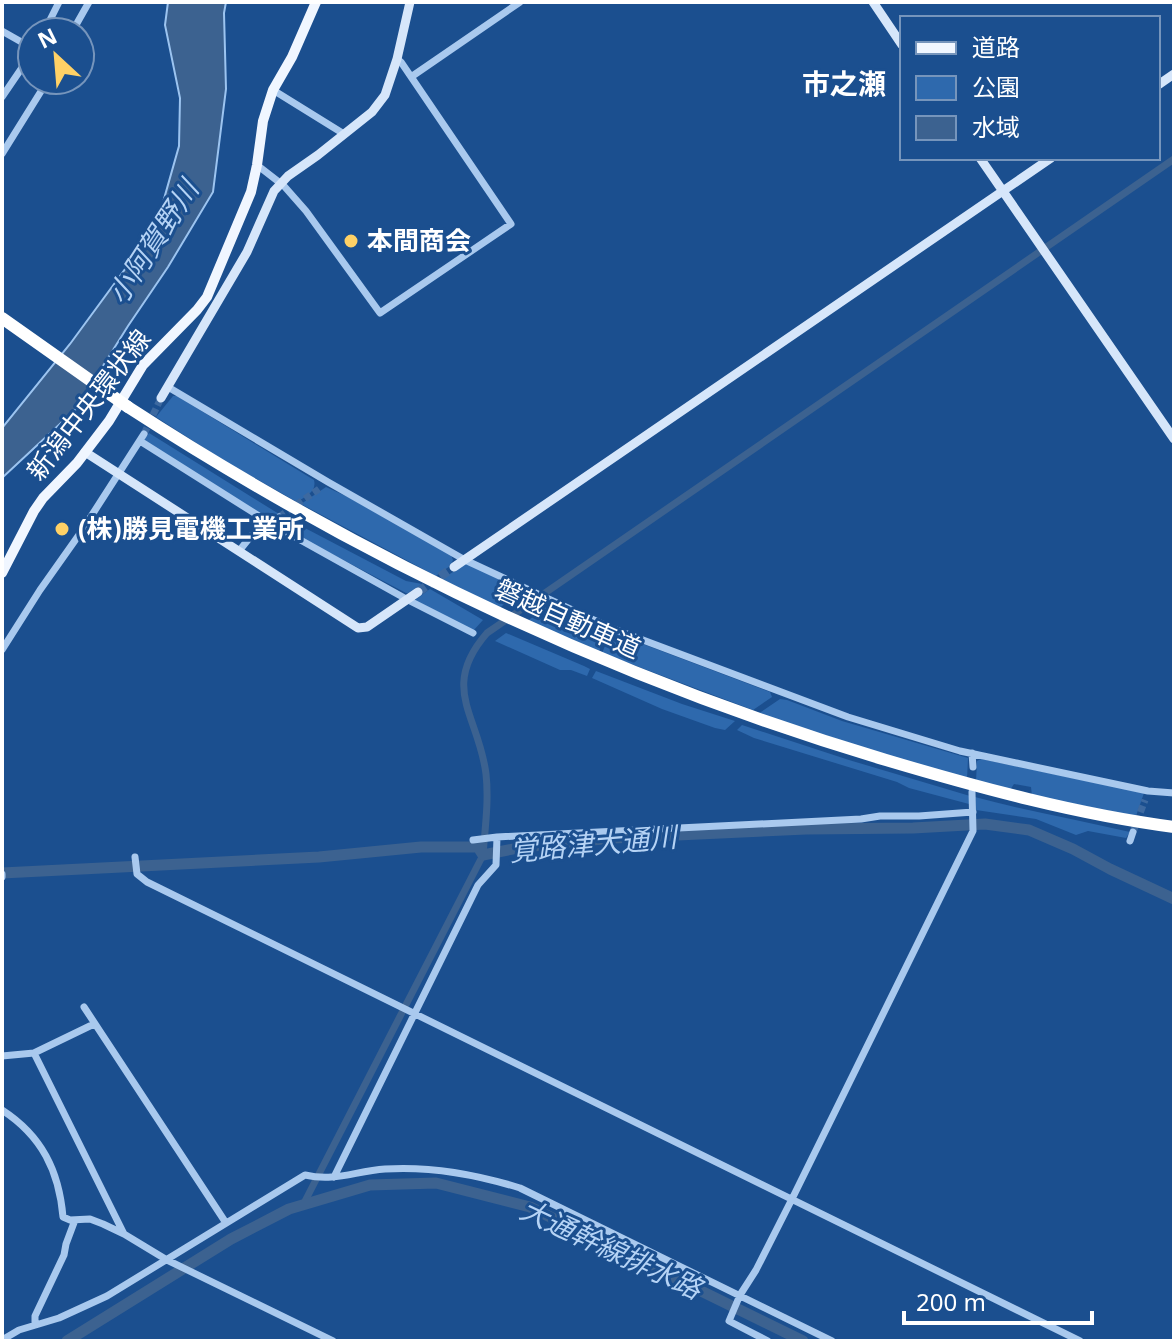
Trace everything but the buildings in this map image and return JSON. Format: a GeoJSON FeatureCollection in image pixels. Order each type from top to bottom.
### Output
{"type":"FeatureCollection","features":[{"type":"Feature","properties":{"kind":"highway","name":"磐越自動車道"},"geometry":{"type":"LineString","coordinates":[[2,318],[128,407],[277,499],[372,551],[523,625],[677,690],[850,750],[1044,802],[1174,827]]}},
{"type":"Feature","properties":{"kind":"main road","name":"新潟中央環状線"},"geometry":{"type":"LineString","coordinates":[[2,573],[43,498],[77,463],[109,421],[143,365],[207,297],[251,192],[263,121],[273,90],[292,57],[316,2]]}},
{"type":"Feature","properties":{"kind":"street"},"geometry":{"type":"LineString","coordinates":[[161,398],[247,252],[274,191],[280,183],[372,112],[383,99],[397,59],[410,2]]}},
{"type":"Feature","properties":{"kind":"street"},"geometry":{"type":"LineString","coordinates":[[411,77],[520,2]]}},
{"type":"Feature","properties":{"kind":"street"},"geometry":{"type":"LineString","coordinates":[[873,2],[900,42]]}},
{"type":"Feature","properties":{"kind":"street"},"geometry":{"type":"LineString","coordinates":[[257,165],[284,186],[306,211],[380,313],[511,224],[397,59]]}},
{"type":"Feature","properties":{"kind":"street"},"geometry":{"type":"LineString","coordinates":[[2,97],[16,75]]}},
{"type":"Feature","properties":{"kind":"street"},"geometry":{"type":"LineString","coordinates":[[273,90],[344,134]]}},
{"type":"Feature","properties":{"kind":"street"},"geometry":{"type":"LineString","coordinates":[[2,154],[38,96]]}},
{"type":"Feature","properties":{"kind":"street"},"geometry":{"type":"LineString","coordinates":[[981,160],[1174,439]]}},
{"type":"Feature","properties":{"kind":"street"},"geometry":{"type":"LineString","coordinates":[[454,567],[1048,160]]}},
{"type":"Feature","properties":{"kind":"street"},"geometry":{"type":"LineString","coordinates":[[168,387],[465,560],[611,628],[848,717],[972,753],[1147,795],[1174,793]]}},
{"type":"Feature","properties":{"kind":"street"},"geometry":{"type":"LineString","coordinates":[[2,650],[142,437],[270,523],[473,633]]}},
{"type":"Feature","properties":{"kind":"street"},"geometry":{"type":"LineString","coordinates":[[85,452],[358,628],[367,627],[418,592]]}},
{"type":"Feature","properties":{"kind":"street"},"geometry":{"type":"LineString","coordinates":[[319,489],[328,482]]}},
{"type":"Feature","properties":{"kind":"street"},"geometry":{"type":"LineString","coordinates":[[239,551],[251,536],[279,517]]}},
{"type":"Feature","properties":{"kind":"street"},"geometry":{"type":"LineString","coordinates":[[972,753],[973,767]]}},
{"type":"Feature","properties":{"kind":"street"},"geometry":{"type":"LineString","coordinates":[[768,1341],[729,1321],[973,829],[972,792]]}},
{"type":"Feature","properties":{"kind":"street"},"geometry":{"type":"LineString","coordinates":[[473,840],[880,816],[973,814]]}},
{"type":"Feature","properties":{"kind":"street"},"geometry":{"type":"LineString","coordinates":[[1130,841],[1133,832]]}},
{"type":"Feature","properties":{"kind":"street"},"geometry":{"type":"LineString","coordinates":[[334,1177],[478,885],[496,865],[495,839]]}},
{"type":"Feature","properties":{"kind":"street"},"geometry":{"type":"LineString","coordinates":[[135,859],[136,872],[147,882],[1080,1341]]}},
{"type":"Feature","properties":{"kind":"street"},"geometry":{"type":"LineString","coordinates":[[84,1007],[226,1223]]}},
{"type":"Feature","properties":{"kind":"street"},"geometry":{"type":"LineString","coordinates":[[2,1056],[34,1053],[94,1024]]}},
{"type":"Feature","properties":{"kind":"street"},"geometry":{"type":"LineString","coordinates":[[34,1053],[124,1234]]}},
{"type":"Feature","properties":{"kind":"street"},"geometry":{"type":"LineString","coordinates":[[2,1110],[28,1131],[55,1172],[63,1217],[90,1219],[124,1234],[169,1260],[333,1341]]}},
{"type":"Feature","properties":{"kind":"street"},"geometry":{"type":"LineString","coordinates":[[2,1340],[19,1330],[59,1318],[107,1296],[305,1175],[324,1179],[382,1169],[414,1168],[481,1176],[520,1188],[832,1341]]}},
{"type":"Feature","properties":{"kind":"street"},"geometry":{"type":"LineString","coordinates":[[35,1325],[35,1316],[64,1255],[75,1220]]}},
{"type":"Feature","properties":{"kind":"green space"},"geometry":{"type":"Polygon","coordinates":[[[173,396],[314,480],[312,491],[297,502],[156,417],[173,396]]]}},
{"type":"Feature","properties":{"kind":"green space"},"geometry":{"type":"Polygon","coordinates":[[[149,433],[279,514],[269,521],[144,440],[149,433]]]}},
{"type":"Feature","properties":{"kind":"green space"},"geometry":{"type":"Polygon","coordinates":[[[326,487],[451,555],[453,560],[450,566],[436,576],[301,504],[326,487]]]}},
{"type":"Feature","properties":{"kind":"green space"},"geometry":{"type":"Polygon","coordinates":[[[284,517],[406,581],[422,584],[406,593],[273,523],[284,517]]]}},
{"type":"Feature","properties":{"kind":"green space"},"geometry":{"type":"Polygon","coordinates":[[[467,563],[516,588],[515,597],[499,608],[442,579],[467,563]]]}},
{"type":"Feature","properties":{"kind":"green space"},"geometry":{"type":"Polygon","coordinates":[[[430,589],[483,620],[473,631],[415,600],[430,589]]]}},
{"type":"Feature","properties":{"kind":"green space"},"geometry":{"type":"Polygon","coordinates":[[[549,605],[607,631],[598,654],[526,622],[549,605]]]}},
{"type":"Feature","properties":{"kind":"green space"},"geometry":{"type":"Polygon","coordinates":[[[611,632],[770,692],[772,697],[753,710],[602,653],[611,632]]]}},
{"type":"Feature","properties":{"kind":"green space"},"geometry":{"type":"Polygon","coordinates":[[[506,633],[590,669],[587,676],[560,670],[495,641],[506,633]]]}},
{"type":"Feature","properties":{"kind":"green space"},"geometry":{"type":"Polygon","coordinates":[[[596,671],[735,721],[725,730],[662,709],[592,678],[596,671]]]}},
{"type":"Feature","properties":{"kind":"green space"},"geometry":{"type":"Polygon","coordinates":[[[780,699],[842,721],[968,758],[967,780],[758,714],[780,699]]]}},
{"type":"Feature","properties":{"kind":"green space"},"geometry":{"type":"Polygon","coordinates":[[[742,725],[970,796],[969,804],[754,738],[737,730],[742,725]]]}},
{"type":"Feature","properties":{"kind":"green space"},"geometry":{"type":"Polygon","coordinates":[[[981,759],[1144,793],[1136,816],[1032,796],[1031,787],[1014,784],[1010,790],[976,782],[977,761],[981,759]]]}},
{"type":"Feature","properties":{"kind":"green space"},"geometry":{"type":"Polygon","coordinates":[[[975,797],[1130,832],[1126,838],[1088,831],[1076,835],[1036,819],[976,810],[975,797]]]}},
{"type":"Feature","properties":{"kind":"water","name":"小阿賀野川"},"geometry":{"type":"Polygon","coordinates":[[[168,2],[226,2],[226,89],[213,192],[76,409],[2,478],[2,428],[70,344],[156,227],[179,146],[180,98],[165,25],[168,2]]]}},
{"type":"Feature","properties":{"kind":"waterway"},"geometry":{"type":"LineString","coordinates":[[303,1205],[483,855],[486,774],[464,686],[473,652],[487,633],[1174,159]]}},
{"type":"Feature","properties":{"kind":"waterway","name":"覚路津大通川"},"geometry":{"type":"LineString","coordinates":[[2,873],[319,857],[421,847],[478,847],[483,855],[523,847],[613,838],[985,824],[1029,830],[1174,899]]}},
{"type":"Feature","properties":{"kind":"waterway","name":"大通幹線排水路"},"geometry":{"type":"LineString","coordinates":[[67,1341],[231,1239],[289,1209],[370,1185],[436,1183],[530,1207],[803,1341]]}},
{"type":"Feature","properties":{"kind":"tunnel"},"geometry":{"type":"LineString","coordinates":[[144,434],[161,398]]}},
{"type":"Feature","properties":{"kind":"tunnel"},"geometry":{"type":"LineString","coordinates":[[279,517],[319,489]]}},
{"type":"Feature","properties":{"kind":"tunnel"},"geometry":{"type":"LineString","coordinates":[[418,592],[454,567]]}},
{"type":"Feature","properties":{"kind":"tunnel"},"geometry":{"type":"LineString","coordinates":[[1133,832],[1145,800]]}},
{"type":"Feature","properties":{"kind":"place","name":"本間商会"},"geometry":{"type":"Point","coordinates":[351,241]}},
{"type":"Feature","properties":{"kind":"place","name":"(株)勝見電機工業所"},"geometry":{"type":"Point","coordinates":[62,529]}},
{"type":"Feature","properties":{"kind":"district","name":"市之瀬"},"geometry":{"type":"Point","coordinates":[844,84]}}]}
